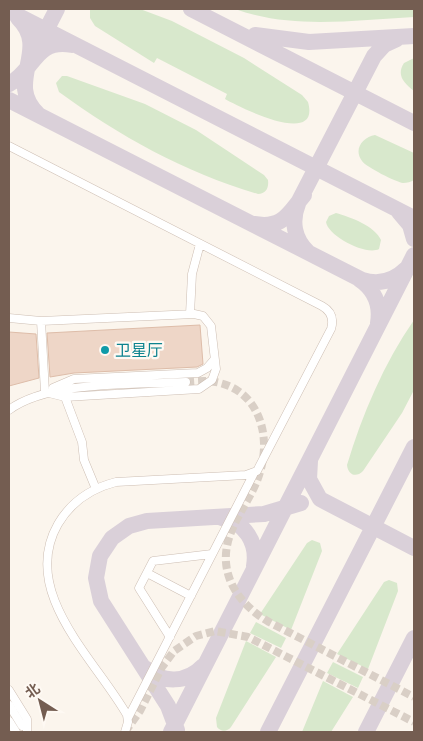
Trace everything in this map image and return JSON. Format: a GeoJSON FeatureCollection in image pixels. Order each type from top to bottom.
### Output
{"type":"FeatureCollection","features":[{"type":"Feature","properties":{"kind":"lane"},"geometry":{"type":"LineString","coordinates":[[9,146],[322,306],[332,318],[331,329],[261,466],[254,473],[128,718],[125,732]]}},
{"type":"Feature","properties":{"kind":"lane"},"geometry":{"type":"LineString","coordinates":[[190,314],[192,274],[200,244]]}},
{"type":"Feature","properties":{"kind":"lane"},"geometry":{"type":"LineString","coordinates":[[9,318],[42,321],[190,314],[203,316],[211,326],[216,369],[212,380],[199,389],[65,397],[45,392]]}},
{"type":"Feature","properties":{"kind":"lane"},"geometry":{"type":"LineString","coordinates":[[42,321],[45,392]]}},
{"type":"Feature","properties":{"kind":"lane"},"geometry":{"type":"LineString","coordinates":[[9,410],[74,378],[198,373],[214,360]]}},
{"type":"Feature","properties":{"kind":"lane"},"geometry":{"type":"LineString","coordinates":[[45,392],[64,388],[186,382]]}},
{"type":"Feature","properties":{"kind":"lane"},"geometry":{"type":"LineString","coordinates":[[65,397],[82,442],[86,465],[96,489]]}},
{"type":"Feature","properties":{"kind":"lane"},"geometry":{"type":"LineString","coordinates":[[128,718],[58,609],[47,577],[48,552],[56,529],[71,507],[96,489],[116,482],[254,473]]}},
{"type":"Feature","properties":{"kind":"lane"},"geometry":{"type":"LineString","coordinates":[[170,637],[140,588],[153,561],[212,554]]}},
{"type":"Feature","properties":{"kind":"lane"},"geometry":{"type":"LineString","coordinates":[[147,573],[191,596]]}},
{"type":"Feature","properties":{"kind":"lane"},"geometry":{"type":"LineString","coordinates":[[9,690],[27,719],[24,729]]}},
{"type":"Feature","properties":{"kind":"lane"},"geometry":{"type":"LineString","coordinates":[[9,705],[24,729]]}},
{"type":"Feature","properties":{"kind":"lane"},"geometry":{"type":"LineString","coordinates":[[9,721],[16,732]]}},
{"type":"Feature","properties":{"kind":"green space"},"geometry":{"type":"Polygon","coordinates":[[[90,9],[140,9],[172,21],[244,58],[302,95],[308,102],[309,115],[302,122],[277,121],[233,103],[225,99],[227,94],[157,58],[154,63],[95,26],[90,18],[90,9]]]}},
{"type":"Feature","properties":{"kind":"green space"},"geometry":{"type":"Polygon","coordinates":[[[235,9],[414,9],[414,17],[301,22],[279,20],[235,9]]]}},
{"type":"Feature","properties":{"kind":"green space"},"geometry":{"type":"Polygon","coordinates":[[[414,58],[414,91],[404,82],[401,71],[404,63],[414,58]]]}},
{"type":"Feature","properties":{"kind":"green space"},"geometry":{"type":"Polygon","coordinates":[[[62,76],[67,76],[145,104],[196,130],[264,175],[268,180],[266,190],[258,194],[231,185],[179,164],[129,138],[59,92],[56,83],[62,76]]]}},
{"type":"Feature","properties":{"kind":"green space"},"geometry":{"type":"Polygon","coordinates":[[[375,135],[414,153],[414,180],[406,183],[399,182],[362,161],[359,157],[361,144],[367,138],[375,135]]]}},
{"type":"Feature","properties":{"kind":"green space"},"geometry":{"type":"Polygon","coordinates":[[[336,213],[355,220],[373,230],[381,240],[379,249],[366,250],[340,239],[328,227],[326,222],[329,216],[336,213]]]}},
{"type":"Feature","properties":{"kind":"green space"},"geometry":{"type":"Polygon","coordinates":[[[414,320],[414,390],[402,413],[363,471],[355,475],[349,471],[347,465],[367,408],[393,354],[414,320]]]}},
{"type":"Feature","properties":{"kind":"green space"},"geometry":{"type":"Polygon","coordinates":[[[312,540],[320,543],[322,551],[291,630],[260,614],[307,543],[312,540]]]}},
{"type":"Feature","properties":{"kind":"green space"},"geometry":{"type":"Polygon","coordinates":[[[389,580],[397,583],[398,591],[368,669],[337,654],[384,582],[389,580]]]}},
{"type":"Feature","properties":{"kind":"green space"},"geometry":{"type":"Polygon","coordinates":[[[256,622],[286,638],[281,648],[250,633],[256,622]]]}},
{"type":"Feature","properties":{"kind":"green space"},"geometry":{"type":"Polygon","coordinates":[[[246,641],[276,657],[231,727],[226,731],[222,731],[217,727],[216,718],[246,641]]]}},
{"type":"Feature","properties":{"kind":"green space"},"geometry":{"type":"Polygon","coordinates":[[[333,662],[363,677],[358,688],[327,673],[333,662]]]}},
{"type":"Feature","properties":{"kind":"green space"},"geometry":{"type":"Polygon","coordinates":[[[323,681],[353,697],[331,732],[302,732],[323,681]]]}},
{"type":"Feature","properties":{"kind":"building","name":"卫星厅"},"geometry":{"type":"Polygon","coordinates":[[[200,325],[203,364],[197,367],[74,373],[50,377],[47,333],[200,325]]]}},
{"type":"Feature","properties":{"kind":"building"},"geometry":{"type":"Polygon","coordinates":[[[9,332],[36,334],[39,378],[9,386],[9,332]]]}},
{"type":"Feature","properties":{"kind":"taxiway"},"geometry":{"type":"LineString","coordinates":[[41,40],[57,9]]}},
{"type":"Feature","properties":{"kind":"taxiway"},"geometry":{"type":"LineString","coordinates":[[191,9],[414,123]]}},
{"type":"Feature","properties":{"kind":"taxiway"},"geometry":{"type":"LineString","coordinates":[[9,11],[414,218]]}},
{"type":"Feature","properties":{"kind":"taxiway"},"geometry":{"type":"LineString","coordinates":[[18,18],[27,30],[30,42],[25,90],[29,102],[38,114]]}},
{"type":"Feature","properties":{"kind":"taxiway"},"geometry":{"type":"LineString","coordinates":[[255,35],[309,42],[414,36]]}},
{"type":"Feature","properties":{"kind":"taxiway"},"geometry":{"type":"LineString","coordinates":[[298,203],[374,56],[384,45],[397,39]]}},
{"type":"Feature","properties":{"kind":"taxiway"},"geometry":{"type":"LineString","coordinates":[[9,84],[18,78],[42,51],[50,46],[59,44],[72,45]]}},
{"type":"Feature","properties":{"kind":"taxiway"},"geometry":{"type":"LineString","coordinates":[[9,100],[362,280],[386,281],[406,269]]}},
{"type":"Feature","properties":{"kind":"taxiway"},"geometry":{"type":"LineString","coordinates":[[254,224],[264,225],[278,222],[289,214],[304,195]]}},
{"type":"Feature","properties":{"kind":"taxiway"},"geometry":{"type":"LineString","coordinates":[[298,204],[294,223],[295,230],[303,247],[308,252]]}},
{"type":"Feature","properties":{"kind":"taxiway"},"geometry":{"type":"LineString","coordinates":[[399,212],[410,225],[414,239]]}},
{"type":"Feature","properties":{"kind":"taxiway"},"geometry":{"type":"LineString","coordinates":[[171,732],[414,255]]}},
{"type":"Feature","properties":{"kind":"taxiway"},"geometry":{"type":"LineString","coordinates":[[359,279],[369,288],[375,298],[379,316],[378,323]]}},
{"type":"Feature","properties":{"kind":"taxiway"},"geometry":{"type":"LineString","coordinates":[[268,732],[414,447]]}},
{"type":"Feature","properties":{"kind":"taxiway"},"geometry":{"type":"LineString","coordinates":[[310,461],[309,479],[320,499],[414,548]]}},
{"type":"Feature","properties":{"kind":"taxiway"},"geometry":{"type":"LineString","coordinates":[[177,730],[168,706],[101,601],[96,578],[100,556],[112,538],[129,526],[147,521],[264,514],[301,503]]}},
{"type":"Feature","properties":{"kind":"taxiway"},"geometry":{"type":"LineString","coordinates":[[222,518],[237,524],[248,535],[254,549],[254,566]]}},
{"type":"Feature","properties":{"kind":"taxiway"},"geometry":{"type":"LineString","coordinates":[[366,732],[414,638]]}},
{"type":"Feature","properties":{"kind":"taxiway"},"geometry":{"type":"LineString","coordinates":[[145,668],[159,677],[175,679],[190,676],[203,666]]}},
{"type":"Feature","properties":{"kind":"tunnel"},"geometry":{"type":"LineString","coordinates":[[186,382],[212,381],[234,388],[245,396],[253,406],[263,431],[263,459],[260,472],[227,544],[227,571],[231,583],[238,594],[246,605],[269,622],[414,697]]}},
{"type":"Feature","properties":{"kind":"tunnel"},"geometry":{"type":"LineString","coordinates":[[125,732],[140,711],[162,667],[174,651],[196,636],[215,631],[248,637],[414,722]]}},
{"type":"Feature","properties":{"kind":"place","name":"卫星厅"},"geometry":{"type":"Point","coordinates":[105,350]}}]}
